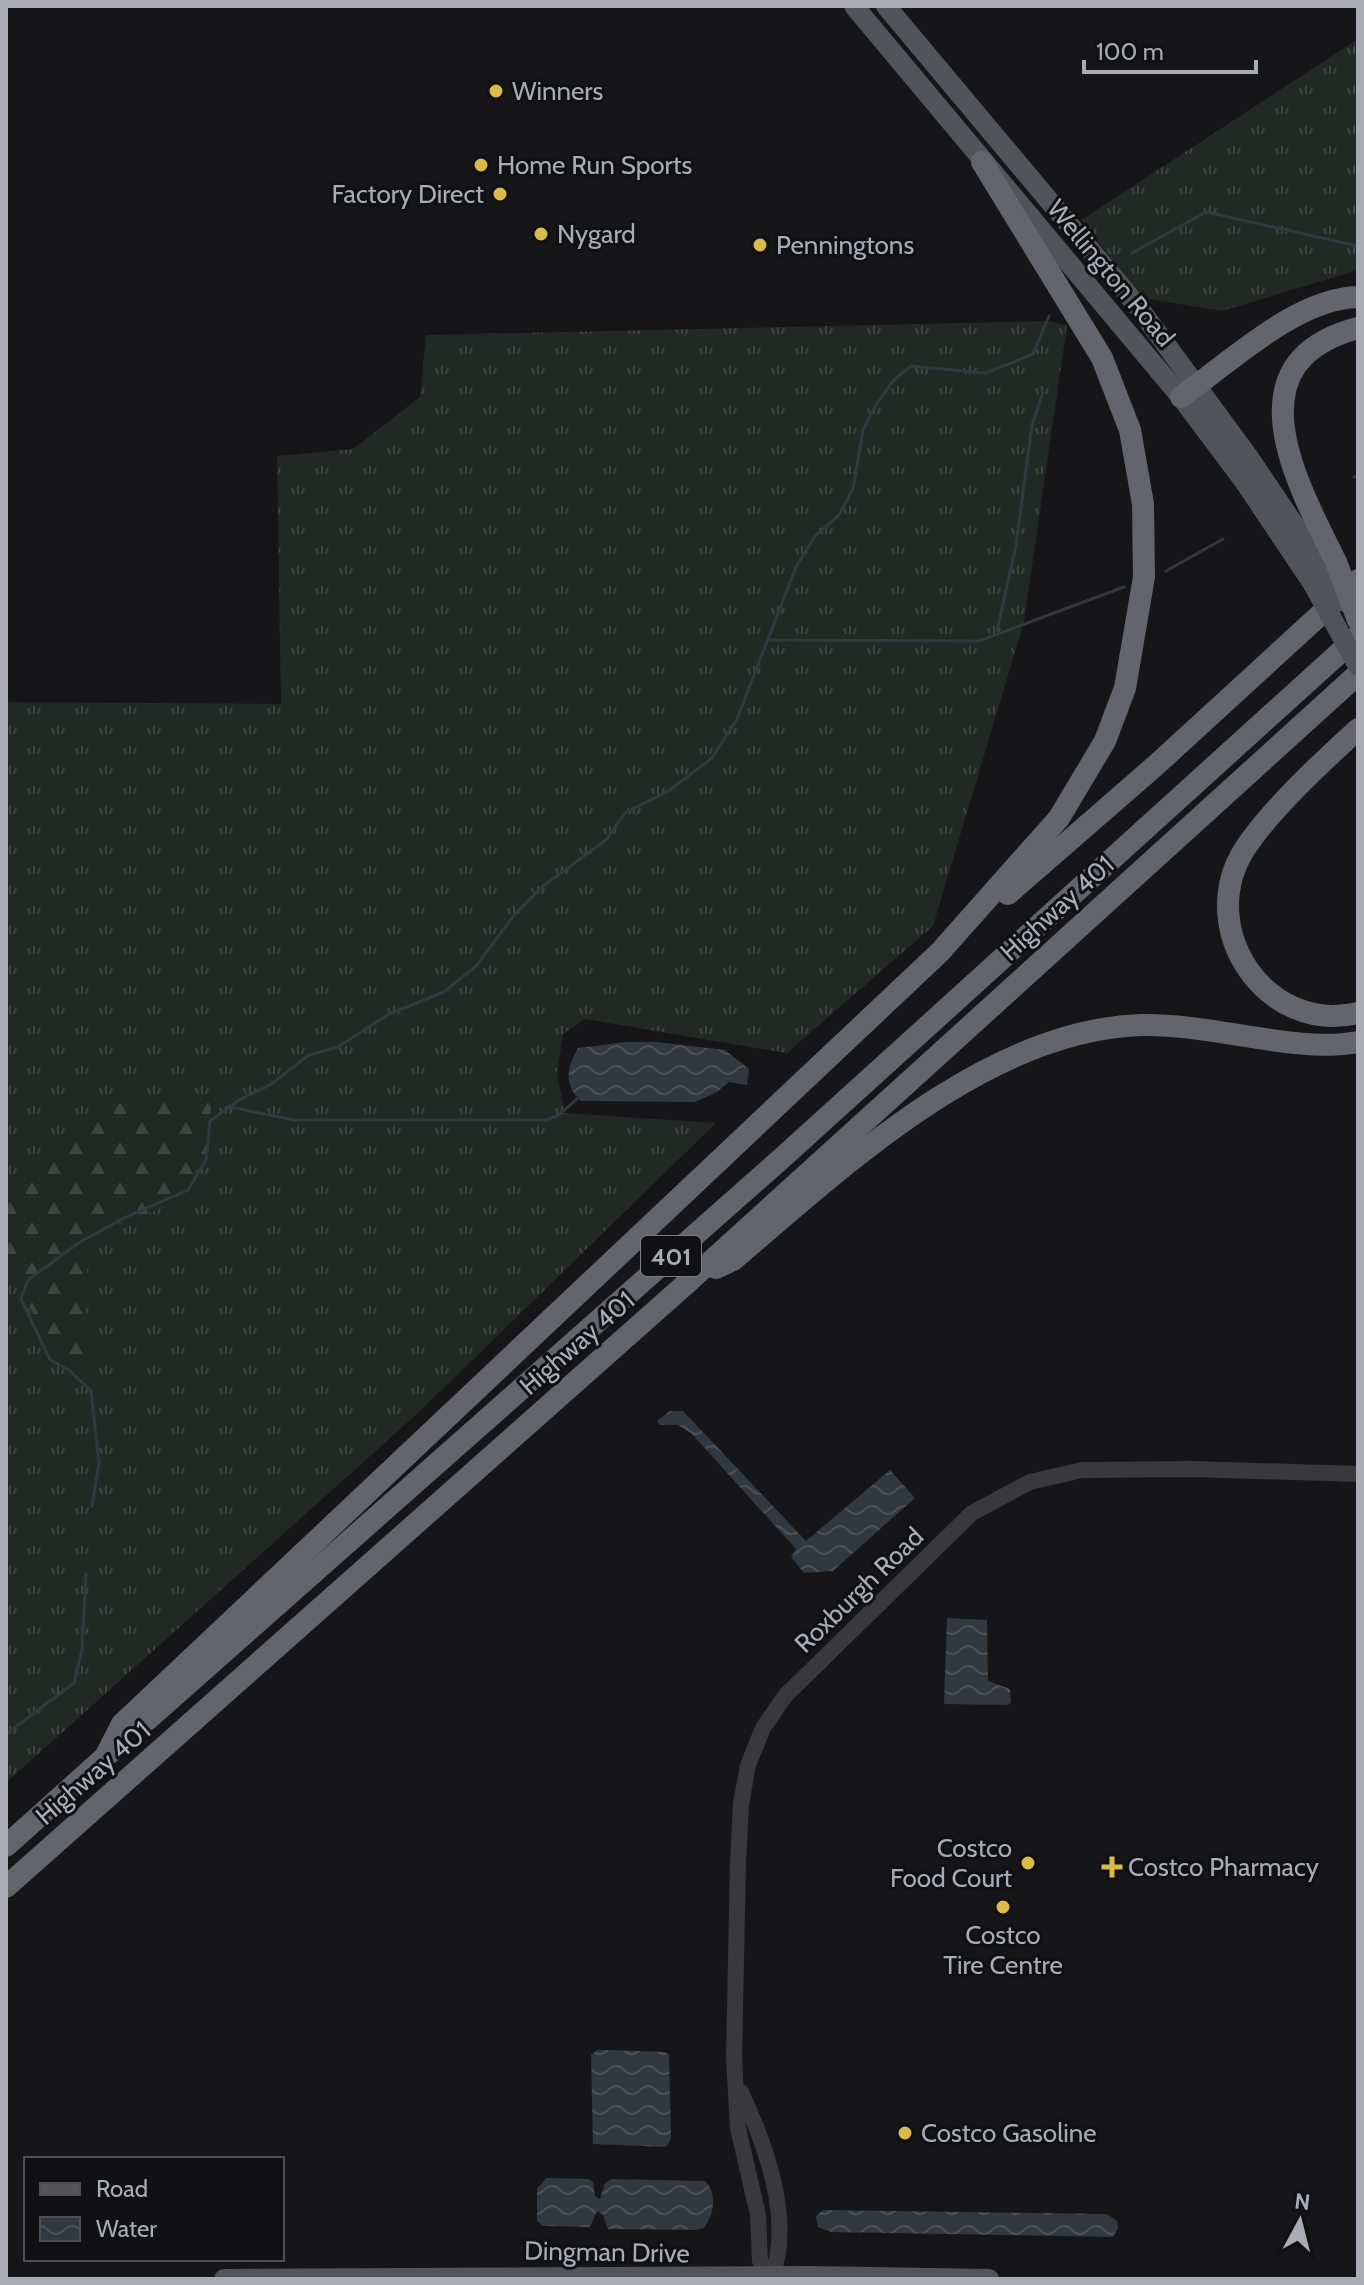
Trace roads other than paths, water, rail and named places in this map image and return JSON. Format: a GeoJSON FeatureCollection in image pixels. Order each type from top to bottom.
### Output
{"type":"FeatureCollection","features":[{"type":"Feature","properties":{"kind":"highway"},"geometry":{"type":"LineString","coordinates":[[940,952],[1059,818],[1105,741],[1125,688],[1144,577],[1143,504],[1125,416],[1102,358],[982,162]]}},
{"type":"Feature","properties":{"kind":"highway"},"geometry":{"type":"LineString","coordinates":[[1189,391],[1301,312],[1343,298],[1358,297]]}},
{"type":"Feature","properties":{"kind":"highway"},"geometry":{"type":"LineString","coordinates":[[1358,328],[1339,333],[1309,353],[1292,375],[1282,410],[1287,457],[1325,573],[1358,621]]}},
{"type":"Feature","properties":{"kind":"highway"},"geometry":{"type":"LineString","coordinates":[[105,1757],[122,1724],[940,952],[1155,766],[1358,580]]}},
{"type":"Feature","properties":{"kind":"highway","name":"Highway 401"},"geometry":{"type":"LineString","coordinates":[[6,1846],[782,1158],[1358,636]]}},
{"type":"Feature","properties":{"kind":"highway","name":"Highway 401"},"geometry":{"type":"LineString","coordinates":[[6,1887],[687,1283],[1358,674]]}},
{"type":"Feature","properties":{"kind":"highway"},"geometry":{"type":"LineString","coordinates":[[1358,729],[1268,820],[1244,851],[1230,884],[1230,923],[1243,963],[1262,990],[1294,1009],[1342,1017],[1358,1013]]}},
{"type":"Feature","properties":{"kind":"highway"},"geometry":{"type":"LineString","coordinates":[[687,1283],[733,1260],[838,1171],[929,1104],[1033,1049],[1080,1034],[1138,1025],[1196,1026],[1316,1044],[1358,1042]]}},
{"type":"Feature","properties":{"kind":"main road","name":"Wellington Road"},"geometry":{"type":"LineString","coordinates":[[854,6],[982,162],[1189,391]]}},
{"type":"Feature","properties":{"kind":"main road","name":"Wellington Road"},"geometry":{"type":"LineString","coordinates":[[886,6],[1139,308],[1244,481],[1325,573],[1358,666]]}},
{"type":"Feature","properties":{"kind":"main road","name":"Dingman Drive"},"geometry":{"type":"LineString","coordinates":[[224,2279],[989,2279]]}},
{"type":"Feature","properties":{"kind":"street","name":"Roxburgh Road"},"geometry":{"type":"LineString","coordinates":[[771,2279],[779,2261],[774,2189],[756,2125],[738,2088],[734,2058],[743,1785],[763,1728],[785,1696],[972,1513],[1001,1496],[1052,1475],[1082,1470],[1179,1469],[1358,1474]]}},
{"type":"Feature","properties":{"kind":"water"},"geometry":{"type":"Polygon","coordinates":[[[657,1042],[725,1050],[749,1069],[747,1085],[729,1082],[717,1092],[695,1102],[581,1101],[569,1082],[571,1062],[578,1048],[657,1042]]]}},
{"type":"Feature","properties":{"kind":"water"},"geometry":{"type":"Polygon","coordinates":[[[670,1411],[683,1411],[806,1541],[890,1470],[915,1498],[833,1571],[804,1573],[791,1557],[796,1549],[691,1433],[678,1425],[660,1425],[657,1421],[670,1411]]]}},
{"type":"Feature","properties":{"kind":"water"},"geometry":{"type":"Polygon","coordinates":[[[947,1618],[987,1620],[988,1681],[1010,1689],[1011,1702],[1008,1705],[944,1704],[947,1618]]]}},
{"type":"Feature","properties":{"kind":"water"},"geometry":{"type":"Polygon","coordinates":[[[597,2050],[665,2052],[669,2055],[671,2139],[666,2147],[593,2144],[591,2055],[597,2050]]]}},
{"type":"Feature","properties":{"kind":"water"},"geometry":{"type":"Polygon","coordinates":[[[546,2178],[589,2179],[593,2182],[595,2196],[600,2199],[605,2183],[611,2179],[705,2181],[712,2192],[712,2211],[704,2228],[696,2230],[608,2229],[603,2215],[597,2211],[590,2227],[543,2226],[537,2221],[537,2189],[546,2178]]]}},
{"type":"Feature","properties":{"kind":"water"},"geometry":{"type":"Polygon","coordinates":[[[823,2210],[1107,2214],[1117,2221],[1118,2228],[1113,2237],[831,2232],[818,2227],[816,2216],[823,2210]]]}},
{"type":"Feature","properties":{"kind":"waterway"},"geometry":{"type":"LineString","coordinates":[[1132,253],[1206,212],[1358,246]]}},
{"type":"Feature","properties":{"kind":"waterway"},"geometry":{"type":"LineString","coordinates":[[92,1506],[99,1463],[91,1391],[69,1370],[50,1360],[21,1299],[28,1280],[80,1242],[124,1218],[188,1190],[206,1160],[210,1121],[239,1100],[270,1085],[309,1055],[338,1047],[389,1014],[444,992],[476,966],[515,914],[543,886],[606,840],[625,813],[670,790],[712,758],[737,719],[796,567],[815,536],[839,515],[853,489],[863,430],[894,380],[911,366],[986,373],[1033,354],[1049,316]]}},
{"type":"Feature","properties":{"kind":"waterway"},"geometry":{"type":"LineString","coordinates":[[997,631],[1016,545],[1032,425],[1043,392]]}},
{"type":"Feature","properties":{"kind":"waterway"},"geometry":{"type":"LineString","coordinates":[[1354,477],[1358,476]]}},
{"type":"Feature","properties":{"kind":"waterway"},"geometry":{"type":"LineString","coordinates":[[1166,571],[1223,539]]}},
{"type":"Feature","properties":{"kind":"waterway"},"geometry":{"type":"LineString","coordinates":[[769,640],[979,641],[1124,587]]}},
{"type":"Feature","properties":{"kind":"waterway"},"geometry":{"type":"LineString","coordinates":[[230,1107],[294,1120],[546,1120],[559,1115],[578,1098]]}},
{"type":"Feature","properties":{"kind":"waterway"},"geometry":{"type":"LineString","coordinates":[[6,1734],[74,1683],[82,1649],[86,1574]]}},
{"type":"Feature","properties":{"kind":"place","name":"Winners"},"geometry":{"type":"Point","coordinates":[496,91]}},
{"type":"Feature","properties":{"kind":"place","name":"Home Run Sports"},"geometry":{"type":"Point","coordinates":[481,165]}},
{"type":"Feature","properties":{"kind":"place","name":"Factory Direct"},"geometry":{"type":"Point","coordinates":[500,194]}},
{"type":"Feature","properties":{"kind":"place","name":"Nygard"},"geometry":{"type":"Point","coordinates":[541,234]}},
{"type":"Feature","properties":{"kind":"place","name":"Penningtons"},"geometry":{"type":"Point","coordinates":[760,245]}},
{"type":"Feature","properties":{"kind":"place","name":"Costco Food Court"},"geometry":{"type":"Point","coordinates":[1028,1863]}},
{"type":"Feature","properties":{"kind":"place","name":"Costco Pharmacy"},"geometry":{"type":"Point","coordinates":[1112,1867]}},
{"type":"Feature","properties":{"kind":"place","name":"Costco Tire Centre"},"geometry":{"type":"Point","coordinates":[1003,1907]}},
{"type":"Feature","properties":{"kind":"place","name":"Costco Gasoline"},"geometry":{"type":"Point","coordinates":[905,2133]}}]}
